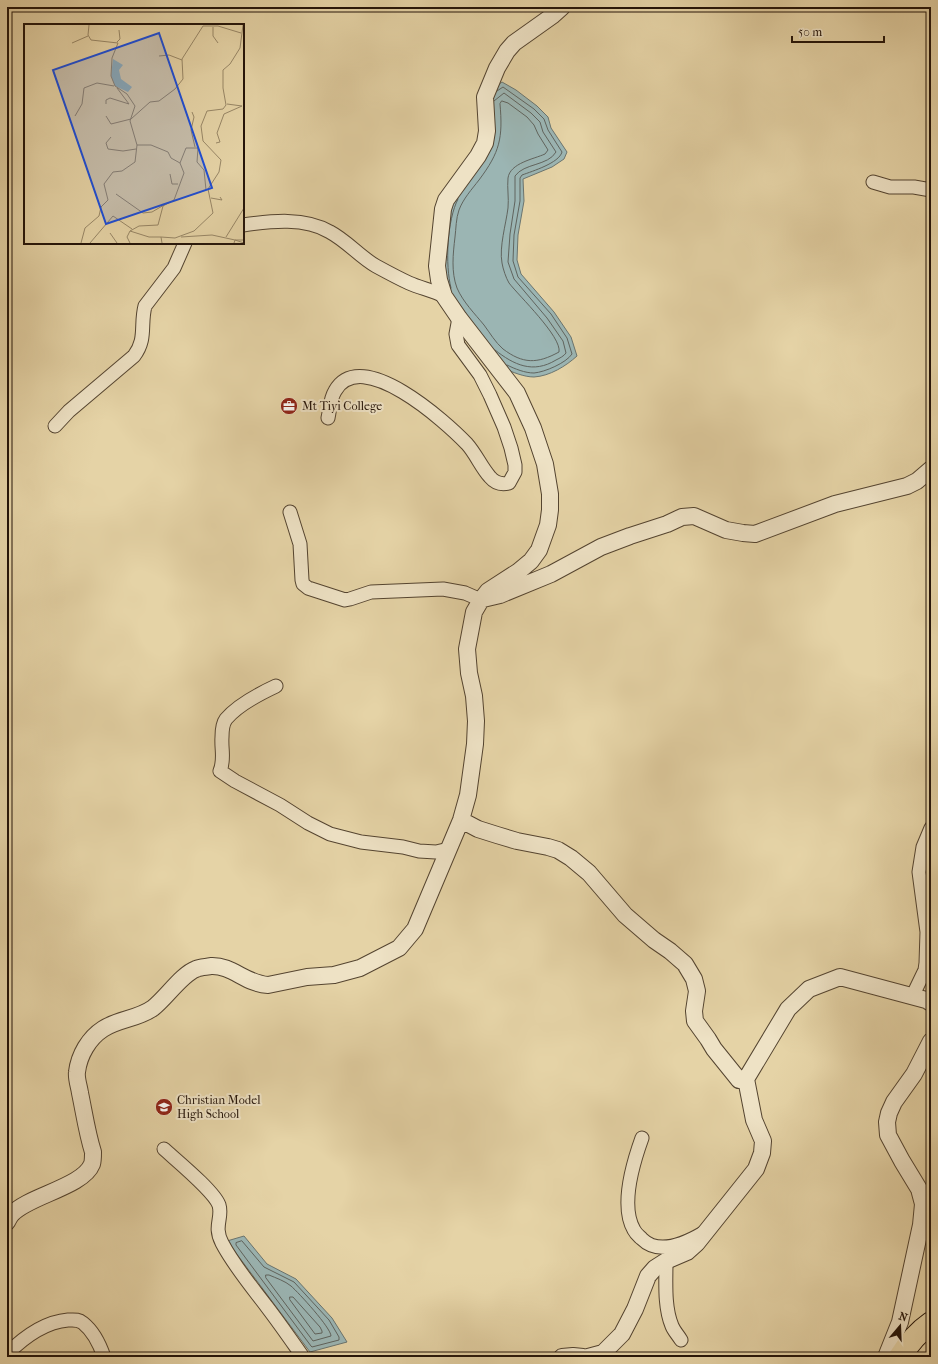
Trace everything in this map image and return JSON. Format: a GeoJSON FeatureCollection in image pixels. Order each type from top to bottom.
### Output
{"type":"FeatureCollection","features":[{"type":"Feature","properties":{"kind":"highway"},"geometry":{"type":"LineString","coordinates":[[900,1357],[911,1341],[931,1323]]}},
{"type":"Feature","properties":{"kind":"street"},"geometry":{"type":"LineString","coordinates":[[7,1222],[12,1214],[29,1202],[48,1195],[83,1176],[92,1164],[93,1152],[76,1073],[81,1056],[91,1038],[104,1028],[139,1016],[153,1008],[186,976],[196,969],[212,966],[226,969],[233,971],[248,981],[268,985],[307,977],[334,975],[360,968],[399,948],[414,929],[461,820],[469,789],[475,744],[476,721],[467,649],[474,612],[488,591],[531,561],[539,550],[548,525],[550,510],[550,494],[545,464],[533,428],[517,392],[459,318],[444,296],[439,280],[437,266],[443,209],[446,200],[478,156],[485,143],[487,131],[485,97],[489,83],[503,56],[514,43],[562,7]]}},
{"type":"Feature","properties":{"kind":"street"},"geometry":{"type":"LineString","coordinates":[[873,182],[890,187],[914,187],[931,190]]}},
{"type":"Feature","properties":{"kind":"street"},"geometry":{"type":"LineString","coordinates":[[244,226],[303,222],[318,226],[330,231],[375,265],[410,283],[444,296]]}},
{"type":"Feature","properties":{"kind":"street"},"geometry":{"type":"LineString","coordinates":[[55,426],[69,411],[134,356],[139,350],[143,334],[143,312],[145,306],[174,268],[185,244]]}},
{"type":"Feature","properties":{"kind":"street"},"geometry":{"type":"LineString","coordinates":[[328,418],[334,392],[340,384],[351,378],[360,376],[377,379],[407,395],[441,420],[468,446],[490,477],[497,482],[504,484],[509,483],[515,472],[511,448],[490,395],[480,375],[458,345],[456,334],[459,318]]}},
{"type":"Feature","properties":{"kind":"street"},"geometry":{"type":"LineString","coordinates":[[290,512],[300,544],[302,580],[303,584],[308,588],[345,600],[350,600],[357,596],[371,592],[443,589],[465,593],[481,600],[500,595],[551,574],[601,547],[667,524],[682,517],[694,516],[726,530],[755,534],[835,504],[908,486],[917,481],[931,469]]}},
{"type":"Feature","properties":{"kind":"street"},"geometry":{"type":"LineString","coordinates":[[276,686],[259,695],[225,720],[221,741],[223,763],[220,771],[235,781],[280,805],[308,823],[330,834],[361,842],[403,847],[419,851],[436,852],[449,849]]}},
{"type":"Feature","properties":{"kind":"street"},"geometry":{"type":"LineString","coordinates":[[461,820],[478,829],[497,835],[558,850],[571,858],[589,873],[625,915],[654,940],[670,950],[685,964],[694,979],[697,991],[694,1011],[695,1021],[714,1049],[739,1080],[746,1079]]}},
{"type":"Feature","properties":{"kind":"street"},"geometry":{"type":"LineString","coordinates":[[912,997],[925,970],[926,963],[927,932],[919,872],[923,847],[931,828]]}},
{"type":"Feature","properties":{"kind":"street"},"geometry":{"type":"LineString","coordinates":[[588,1357],[603,1353],[622,1334],[635,1310],[648,1276],[655,1268],[666,1261],[687,1252],[697,1243],[756,1169],[762,1153],[763,1141],[754,1120],[746,1079],[788,1009],[809,989],[840,977],[931,1003]]}},
{"type":"Feature","properties":{"kind":"street"},"geometry":{"type":"LineString","coordinates":[[886,1357],[894,1340],[901,1315],[923,1204],[918,1189],[888,1135],[889,1113],[894,1102],[914,1074],[931,1041]]}},
{"type":"Feature","properties":{"kind":"street"},"geometry":{"type":"LineString","coordinates":[[642,1138],[633,1168],[628,1199],[630,1217],[634,1232],[647,1244],[657,1248],[668,1247],[695,1238],[706,1231]]}},
{"type":"Feature","properties":{"kind":"street"},"geometry":{"type":"LineString","coordinates":[[164,1149],[197,1179],[218,1203],[220,1210],[217,1225],[221,1242],[231,1259],[303,1357]]}},
{"type":"Feature","properties":{"kind":"street"},"geometry":{"type":"LineString","coordinates":[[666,1261],[667,1301],[670,1320],[673,1328],[681,1340]]}},
{"type":"Feature","properties":{"kind":"street"},"geometry":{"type":"LineString","coordinates":[[7,1354],[18,1343],[34,1331],[49,1324],[64,1320],[76,1319],[83,1323],[95,1338],[104,1357]]}},
{"type":"Feature","properties":{"kind":"street"},"geometry":{"type":"LineString","coordinates":[[562,1357],[583,1357]]}},
{"type":"Feature","properties":{"kind":"water"},"geometry":{"type":"Polygon","coordinates":[[[502,82],[516,90],[537,106],[548,117],[551,128],[567,152],[564,159],[552,167],[523,179],[524,201],[518,235],[517,260],[521,274],[554,312],[571,337],[577,356],[557,370],[546,375],[534,377],[514,373],[503,368],[441,286],[442,217],[481,151],[494,88],[502,82]]]}},
{"type":"Feature","properties":{"kind":"water"},"geometry":{"type":"Polygon","coordinates":[[[244,1236],[267,1264],[296,1279],[332,1318],[347,1342],[310,1352],[227,1241],[244,1236]]]}},
{"type":"Feature","properties":{"kind":"place","name":"Mt Tiyi College"},"geometry":{"type":"Point","coordinates":[289,406]}},
{"type":"Feature","properties":{"kind":"place","name":"Christian Model High School"},"geometry":{"type":"Point","coordinates":[164,1107]}}]}
